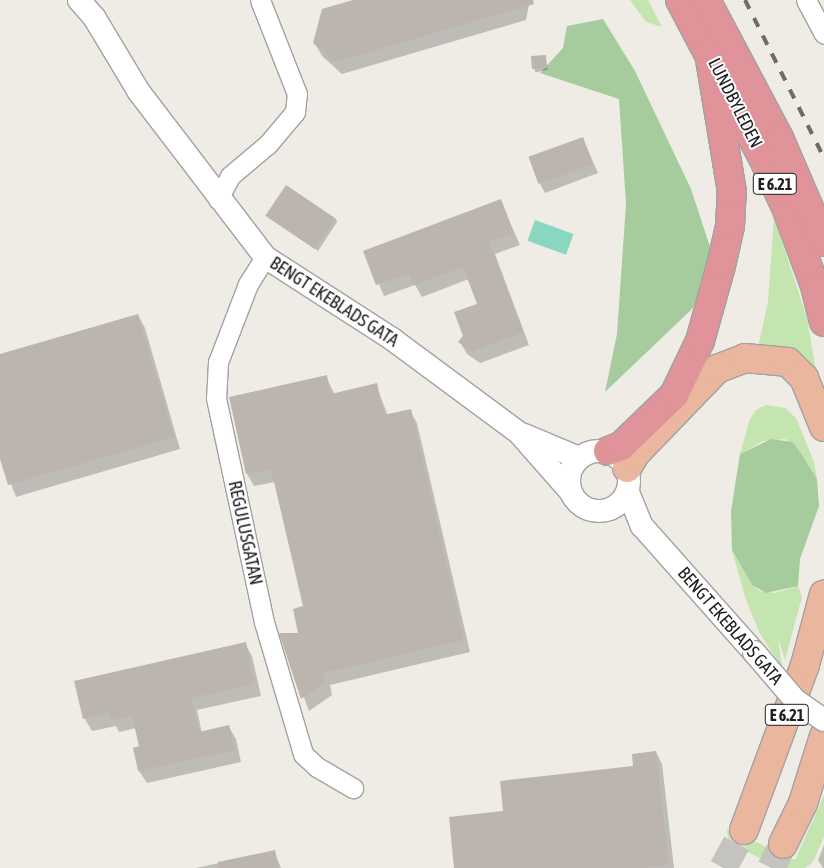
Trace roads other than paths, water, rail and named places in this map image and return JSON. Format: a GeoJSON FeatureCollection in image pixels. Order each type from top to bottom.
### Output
{"type":"FeatureCollection","features":[{"type":"Feature","properties":{"kind":"highway","name":"LUNDBYLEDEN"},"geometry":{"type":"LineString","coordinates":[[680,0],[709,53],[787,210],[815,286],[824,322]]}},
{"type":"Feature","properties":{"kind":"highway","name":"LUNDBYLEDEN"},"geometry":{"type":"LineString","coordinates":[[706,0],[780,140],[824,242]]}},
{"type":"Feature","properties":{"kind":"highway"},"geometry":{"type":"LineString","coordinates":[[621,471],[621,446],[674,395],[700,341],[722,266],[730,226],[732,192],[709,53]]}},
{"type":"Feature","properties":{"kind":"highway"},"geometry":{"type":"LineString","coordinates":[[621,471],[717,369],[745,358],[788,362],[804,378],[824,427]]}},
{"type":"Feature","properties":{"kind":"highway","name":"E 6.21"},"geometry":{"type":"LineString","coordinates":[[744,830],[805,665],[824,594]]}},
{"type":"Feature","properties":{"kind":"highway"},"geometry":{"type":"LineString","coordinates":[[783,844],[803,803],[822,745]]}},
{"type":"Feature","properties":{"kind":"street","name":"BENGT EKEBLADS GATA"},"geometry":{"type":"LineString","coordinates":[[79,0],[92,9],[139,92],[218,199],[265,258],[392,339],[518,433],[570,491],[575,500],[592,510],[612,508],[642,526],[795,700],[824,720]]}},
{"type":"Feature","properties":{"kind":"street"},"geometry":{"type":"LineString","coordinates":[[218,199],[230,176],[268,144],[296,112],[297,94],[260,0]]}},
{"type":"Feature","properties":{"kind":"street"},"geometry":{"type":"LineString","coordinates":[[806,0],[824,33]]}},
{"type":"Feature","properties":{"kind":"street","name":"REGULUSGATAN"},"geometry":{"type":"LineString","coordinates":[[265,258],[248,284],[218,362],[216,398],[264,622],[303,754],[317,767],[353,788]]}},
{"type":"Feature","properties":{"kind":"street","name":"BENGT EKEBLADS GATA"},"geometry":{"type":"LineString","coordinates":[[518,433],[579,458]]}},
{"type":"Feature","properties":{"kind":"street"},"geometry":{"type":"LineString","coordinates":[[570,491],[569,473],[579,458],[598,450],[621,471],[612,508]]}},
{"type":"Feature","properties":{"kind":"street","name":"BENGT EKEBLADS GATA"},"geometry":{"type":"LineString","coordinates":[[621,471],[642,526]]}},
{"type":"Feature","properties":{"kind":"tunnel"},"geometry":{"type":"LineString","coordinates":[[723,868],[744,830]]}},
{"type":"Feature","properties":{"kind":"tunnel"},"geometry":{"type":"LineString","coordinates":[[771,868],[783,844]]}},
{"type":"Feature","properties":{"kind":"railway"},"geometry":{"type":"LineString","coordinates":[[745,0],[824,158]]}}]}
